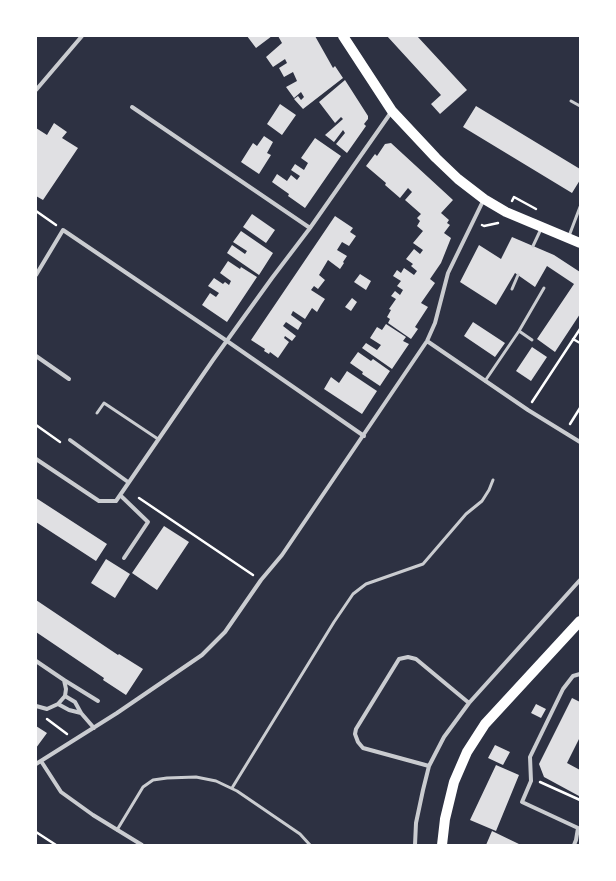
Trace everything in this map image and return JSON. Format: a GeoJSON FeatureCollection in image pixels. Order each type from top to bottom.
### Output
{"type":"FeatureCollection","features":[{"type":"Feature","properties":{"kind":"main road"},"geometry":{"type":"LineString","coordinates":[[343,36],[392,111],[458,179],[484,199],[511,214],[580,242]]}},
{"type":"Feature","properties":{"kind":"main road"},"geometry":{"type":"LineString","coordinates":[[442,845],[445,819],[454,782],[466,752],[486,724],[580,621]]}},
{"type":"Feature","properties":{"kind":"street"},"geometry":{"type":"LineString","coordinates":[[36,90],[82,36]]}},
{"type":"Feature","properties":{"kind":"street"},"geometry":{"type":"LineString","coordinates":[[132,107],[310,228]]}},
{"type":"Feature","properties":{"kind":"street"},"geometry":{"type":"LineString","coordinates":[[36,459],[99,502],[116,501],[227,341],[310,228],[392,111]]}},
{"type":"Feature","properties":{"kind":"street"},"geometry":{"type":"LineString","coordinates":[[36,764],[94,728],[202,655],[225,632],[261,580],[282,555],[427,342],[435,322],[451,265],[484,199]]}},
{"type":"Feature","properties":{"kind":"street"},"geometry":{"type":"LineString","coordinates":[[36,275],[64,230],[364,436]]}},
{"type":"Feature","properties":{"kind":"street"},"geometry":{"type":"LineString","coordinates":[[427,342],[528,410],[580,442]]}},
{"type":"Feature","properties":{"kind":"street"},"geometry":{"type":"LineString","coordinates":[[36,356],[69,379]]}},
{"type":"Feature","properties":{"kind":"street"},"geometry":{"type":"LineString","coordinates":[[70,440],[128,482]]}},
{"type":"Feature","properties":{"kind":"street"},"geometry":{"type":"LineString","coordinates":[[120,495],[148,522],[124,558]]}},
{"type":"Feature","properties":{"kind":"street"},"geometry":{"type":"LineString","coordinates":[[415,845],[416,823],[429,766],[444,736],[469,703],[580,580]]}},
{"type":"Feature","properties":{"kind":"street"},"geometry":{"type":"LineString","coordinates":[[429,766],[363,748],[358,742],[355,734],[356,729],[399,659],[408,657],[416,659],[469,703]]}},
{"type":"Feature","properties":{"kind":"street"},"geometry":{"type":"LineString","coordinates":[[36,662],[98,701]]}},
{"type":"Feature","properties":{"kind":"street"},"geometry":{"type":"LineString","coordinates":[[574,845],[578,828],[522,802],[530,778],[530,757],[563,689],[573,676],[580,674]]}},
{"type":"Feature","properties":{"kind":"street"},"geometry":{"type":"LineString","coordinates":[[38,707],[47,709],[58,704],[65,696],[66,689],[64,680]]}},
{"type":"Feature","properties":{"kind":"street"},"geometry":{"type":"LineString","coordinates":[[65,696],[75,702],[94,728]]}},
{"type":"Feature","properties":{"kind":"street"},"geometry":{"type":"LineString","coordinates":[[58,704],[70,710],[81,712]]}},
{"type":"Feature","properties":{"kind":"street"},"geometry":{"type":"LineString","coordinates":[[41,761],[61,792],[93,815],[142,845]]}},
{"type":"Feature","properties":{"kind":"lane"},"geometry":{"type":"LineString","coordinates":[[571,100],[580,106]]}},
{"type":"Feature","properties":{"kind":"lane"},"geometry":{"type":"LineString","coordinates":[[569,238],[580,208]]}},
{"type":"Feature","properties":{"kind":"lane"},"geometry":{"type":"LineString","coordinates":[[533,246],[542,227]]}},
{"type":"Feature","properties":{"kind":"lane"},"geometry":{"type":"LineString","coordinates":[[512,289],[518,276]]}},
{"type":"Feature","properties":{"kind":"lane"},"geometry":{"type":"LineString","coordinates":[[485,381],[519,331],[544,288]]}},
{"type":"Feature","properties":{"kind":"lane"},"geometry":{"type":"LineString","coordinates":[[519,331],[532,340]]}},
{"type":"Feature","properties":{"kind":"lane"},"geometry":{"type":"LineString","coordinates":[[97,413],[104,403],[158,439]]}},
{"type":"Feature","properties":{"kind":"lane"},"geometry":{"type":"LineString","coordinates":[[232,788],[334,622],[354,594],[366,584],[423,564],[466,514],[482,501],[490,490],[493,480]]}},
{"type":"Feature","properties":{"kind":"lane"},"geometry":{"type":"LineString","coordinates":[[117,830],[143,787],[153,780],[196,777],[216,781],[232,788],[300,834],[310,845]]}},
{"type":"Feature","properties":{"kind":"path"},"geometry":{"type":"LineString","coordinates":[[512,201],[514,197],[532,207]]}},
{"type":"Feature","properties":{"kind":"path"},"geometry":{"type":"LineString","coordinates":[[36,211],[64,230]]}},
{"type":"Feature","properties":{"kind":"path"},"geometry":{"type":"LineString","coordinates":[[484,226],[500,223],[501,220]]}},
{"type":"Feature","properties":{"kind":"path"},"geometry":{"type":"LineString","coordinates":[[486,222],[491,224]]}},
{"type":"Feature","properties":{"kind":"path"},"geometry":{"type":"LineString","coordinates":[[528,410],[580,329]]}},
{"type":"Feature","properties":{"kind":"path"},"geometry":{"type":"LineString","coordinates":[[573,339],[580,343]]}},
{"type":"Feature","properties":{"kind":"path"},"geometry":{"type":"LineString","coordinates":[[565,433],[580,408]]}},
{"type":"Feature","properties":{"kind":"path"},"geometry":{"type":"LineString","coordinates":[[36,425],[66,446]]}},
{"type":"Feature","properties":{"kind":"path"},"geometry":{"type":"LineString","coordinates":[[125,488],[261,580]]}},
{"type":"Feature","properties":{"kind":"path"},"geometry":{"type":"LineString","coordinates":[[38,707],[44,717],[65,732],[72,742]]}},
{"type":"Feature","properties":{"kind":"path"},"geometry":{"type":"LineString","coordinates":[[530,778],[580,800]]}},
{"type":"Feature","properties":{"kind":"path"},"geometry":{"type":"LineString","coordinates":[[36,832],[56,845]]}},
{"type":"Feature","properties":{"kind":"building"},"geometry":{"type":"Polygon","coordinates":[[[247,36],[272,36],[256,48],[247,36]]]}},
{"type":"Feature","properties":{"kind":"building"},"geometry":{"type":"Polygon","coordinates":[[[278,36],[315,36],[333,68],[335,66],[343,78],[303,109],[294,99],[298,96],[301,100],[304,97],[301,92],[294,98],[286,87],[297,81],[293,72],[284,77],[279,68],[287,63],[285,59],[273,67],[266,57],[282,43],[278,36]]]}},
{"type":"Feature","properties":{"kind":"building"},"geometry":{"type":"Polygon","coordinates":[[[387,36],[417,36],[467,90],[440,114],[431,104],[441,95],[387,36]]]}},
{"type":"Feature","properties":{"kind":"building"},"geometry":{"type":"Polygon","coordinates":[[[345,80],[368,116],[368,119],[364,124],[366,126],[347,153],[336,144],[345,133],[343,130],[334,142],[325,135],[343,119],[341,117],[335,123],[319,102],[345,80]]]}},
{"type":"Feature","properties":{"kind":"building"},"geometry":{"type":"Polygon","coordinates":[[[280,104],[296,115],[282,135],[267,124],[280,104]]]}},
{"type":"Feature","properties":{"kind":"building"},"geometry":{"type":"Polygon","coordinates":[[[476,106],[580,169],[580,180],[572,193],[463,127],[476,106]]]}},
{"type":"Feature","properties":{"kind":"building"},"geometry":{"type":"Polygon","coordinates":[[[54,123],[67,132],[62,138],[78,148],[43,200],[36,196],[36,128],[47,135],[54,123]]]}},
{"type":"Feature","properties":{"kind":"building"},"geometry":{"type":"Polygon","coordinates":[[[264,136],[273,142],[267,153],[271,155],[259,174],[241,162],[253,143],[257,146],[264,136]]]}},
{"type":"Feature","properties":{"kind":"building"},"geometry":{"type":"Polygon","coordinates":[[[315,138],[341,156],[305,208],[272,182],[277,174],[287,181],[291,175],[297,180],[300,176],[291,170],[295,164],[304,170],[308,163],[301,158],[315,138]]]}},
{"type":"Feature","properties":{"kind":"building"},"geometry":{"type":"Polygon","coordinates":[[[391,143],[453,200],[441,213],[449,220],[447,223],[450,225],[444,233],[451,238],[441,263],[430,279],[435,283],[421,303],[428,307],[415,327],[418,329],[411,339],[388,323],[390,319],[387,317],[391,310],[389,309],[396,299],[391,296],[395,291],[400,295],[403,290],[397,286],[401,281],[393,276],[397,270],[401,273],[404,268],[414,275],[417,271],[411,266],[413,264],[406,259],[414,249],[420,254],[423,250],[413,243],[423,231],[417,226],[420,221],[417,218],[421,214],[405,200],[412,192],[408,188],[400,198],[385,185],[386,183],[366,166],[375,154],[377,156],[385,144],[391,143]]]}},
{"type":"Feature","properties":{"kind":"building"},"geometry":{"type":"Polygon","coordinates":[[[252,214],[275,230],[266,243],[243,227],[252,214]]]}},
{"type":"Feature","properties":{"kind":"building"},"geometry":{"type":"Polygon","coordinates":[[[335,216],[353,228],[350,232],[356,236],[349,246],[342,242],[337,250],[347,256],[340,269],[328,260],[319,275],[325,280],[318,289],[314,286],[311,290],[325,299],[317,312],[312,308],[305,319],[293,311],[291,315],[302,323],[298,330],[286,322],[283,326],[296,336],[292,341],[285,336],[284,338],[289,342],[278,358],[270,352],[269,354],[264,351],[265,349],[251,340],[335,216]]]}},
{"type":"Feature","properties":{"kind":"building"},"geometry":{"type":"Polygon","coordinates":[[[241,231],[273,253],[259,275],[227,253],[232,245],[245,254],[247,251],[233,242],[241,231]]]}},
{"type":"Feature","properties":{"kind":"building"},"geometry":{"type":"Polygon","coordinates":[[[512,237],[554,255],[580,272],[580,314],[555,352],[537,339],[574,284],[547,266],[535,287],[515,273],[496,305],[460,282],[479,245],[501,259],[512,237]]]}},
{"type":"Feature","properties":{"kind":"building"},"geometry":{"type":"Polygon","coordinates":[[[228,261],[240,269],[241,267],[257,277],[227,322],[202,305],[210,293],[216,297],[219,293],[208,286],[214,278],[223,284],[225,282],[229,285],[231,281],[220,273],[228,261]]]}},
{"type":"Feature","properties":{"kind":"building"},"geometry":{"type":"Polygon","coordinates":[[[360,274],[371,281],[366,290],[354,282],[360,274]]]}},
{"type":"Feature","properties":{"kind":"building"},"geometry":{"type":"Polygon","coordinates":[[[352,298],[357,302],[351,311],[345,307],[352,298]]]}},
{"type":"Feature","properties":{"kind":"building"},"geometry":{"type":"Polygon","coordinates":[[[473,322],[505,343],[495,357],[464,336],[473,322]]]}},
{"type":"Feature","properties":{"kind":"building"},"geometry":{"type":"Polygon","coordinates":[[[386,324],[406,337],[403,341],[409,344],[392,369],[362,348],[366,343],[377,350],[381,345],[370,338],[377,327],[382,330],[386,324]]]}},
{"type":"Feature","properties":{"kind":"building"},"geometry":{"type":"Polygon","coordinates":[[[532,347],[547,357],[531,381],[516,371],[532,347]]]}},
{"type":"Feature","properties":{"kind":"building"},"geometry":{"type":"Polygon","coordinates":[[[358,352],[371,361],[373,359],[390,371],[380,386],[362,374],[363,372],[350,363],[358,352]]]}},
{"type":"Feature","properties":{"kind":"building"},"geometry":{"type":"Polygon","coordinates":[[[347,371],[377,391],[362,414],[324,389],[331,377],[339,383],[347,371]]]}},
{"type":"Feature","properties":{"kind":"building"},"geometry":{"type":"Polygon","coordinates":[[[36,498],[107,544],[96,561],[36,522],[36,498]]]}},
{"type":"Feature","properties":{"kind":"building"},"geometry":{"type":"Polygon","coordinates":[[[164,526],[189,542],[157,590],[132,573],[164,526]]]}},
{"type":"Feature","properties":{"kind":"building"},"geometry":{"type":"Polygon","coordinates":[[[106,559],[130,574],[115,598],[91,583],[106,559]]]}},
{"type":"Feature","properties":{"kind":"building"},"geometry":{"type":"Polygon","coordinates":[[[36,600],[118,655],[119,654],[143,669],[126,695],[103,680],[104,678],[36,632],[36,600]]]}},
{"type":"Feature","properties":{"kind":"building"},"geometry":{"type":"Polygon","coordinates":[[[572,698],[580,702],[580,737],[567,763],[580,770],[579,796],[544,777],[539,764],[572,698]]]}},
{"type":"Feature","properties":{"kind":"building"},"geometry":{"type":"Polygon","coordinates":[[[536,704],[546,709],[541,718],[531,713],[536,704]]]}},
{"type":"Feature","properties":{"kind":"building"},"geometry":{"type":"Polygon","coordinates":[[[36,726],[47,733],[36,748],[36,726]]]}},
{"type":"Feature","properties":{"kind":"building"},"geometry":{"type":"Polygon","coordinates":[[[495,745],[510,752],[503,765],[488,758],[495,745]]]}},
{"type":"Feature","properties":{"kind":"building"},"geometry":{"type":"Polygon","coordinates":[[[496,765],[519,775],[496,831],[470,820],[496,765]]]}},
{"type":"Feature","properties":{"kind":"building"},"geometry":{"type":"Polygon","coordinates":[[[492,831],[521,845],[486,845],[492,831]]]}}]}
